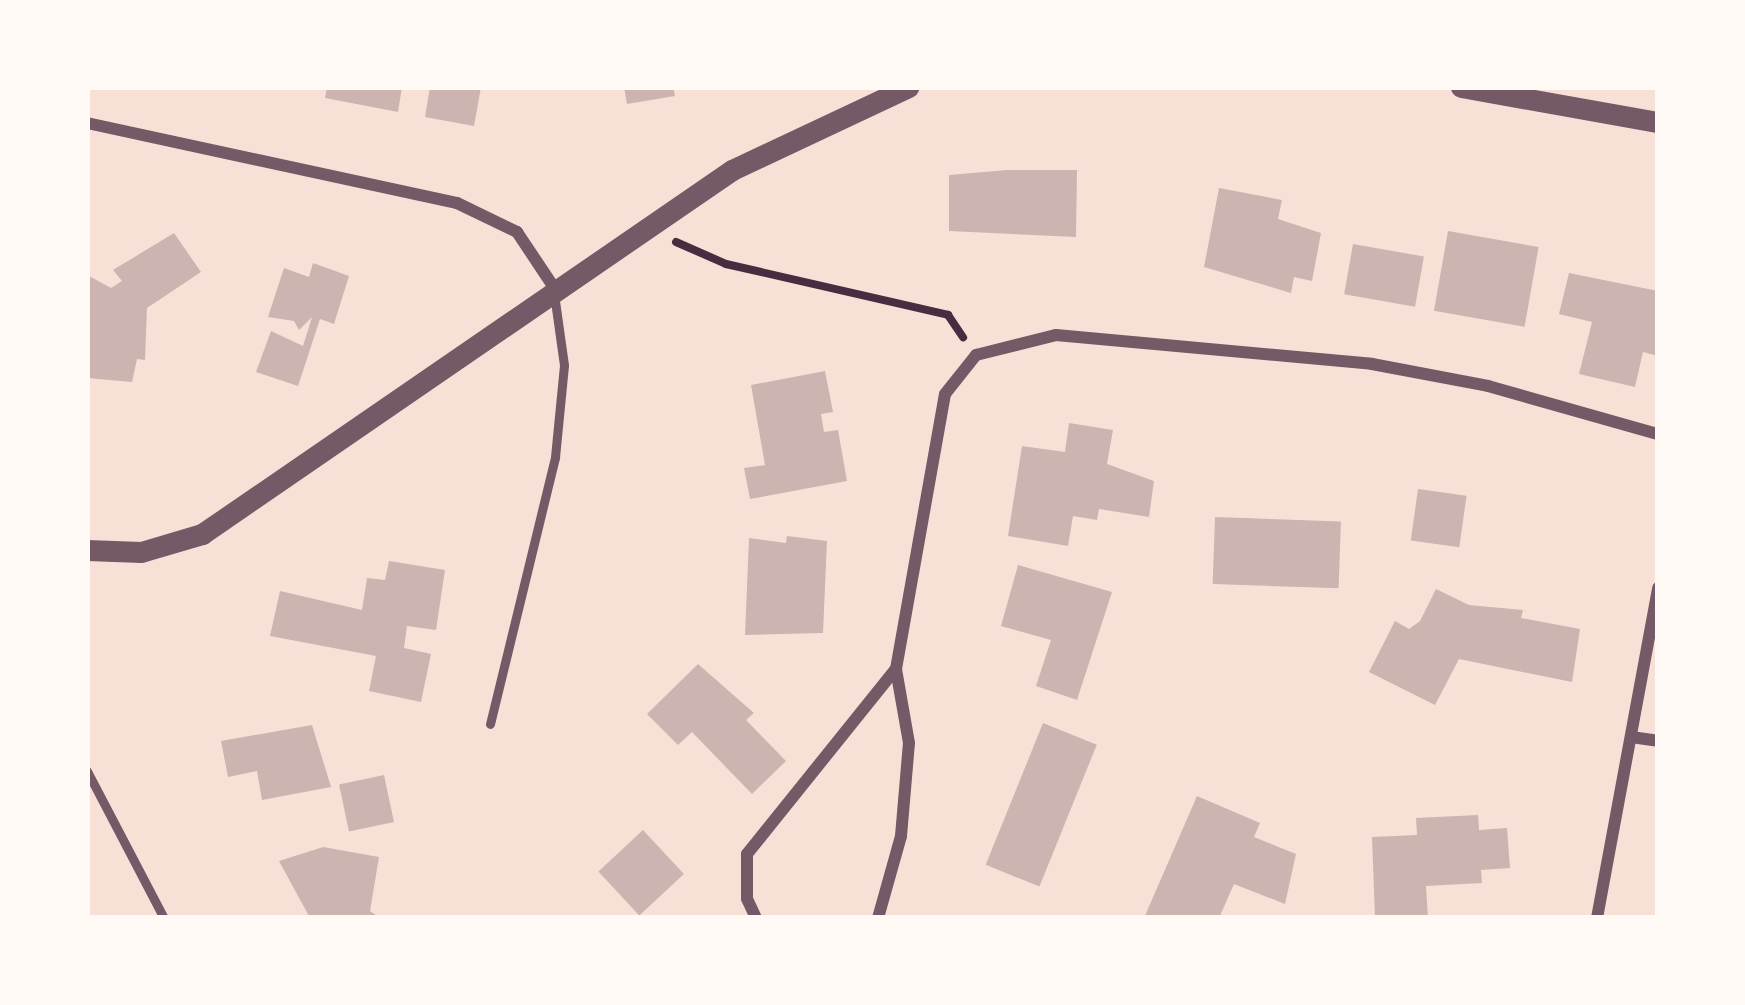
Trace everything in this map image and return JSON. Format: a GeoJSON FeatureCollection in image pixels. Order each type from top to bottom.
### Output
{"type":"FeatureCollection","features":[{"type":"Feature","properties":{"kind":"street"},"geometry":{"type":"LineString","coordinates":[[87,550],[142,552],[230,518],[553,286],[732,170],[908,87]]}},
{"type":"Feature","properties":{"kind":"street"},"geometry":{"type":"LineString","coordinates":[[1461,87],[1658,122]]}},
{"type":"Feature","properties":{"kind":"street"},"geometry":{"type":"LineString","coordinates":[[87,124],[457,203],[517,232],[553,286]]}},
{"type":"Feature","properties":{"kind":"street"},"geometry":{"type":"LineString","coordinates":[[878,918],[901,836],[909,743],[896,669],[945,394],[976,355],[1056,335],[1372,364],[1488,386],[1658,434]]}},
{"type":"Feature","properties":{"kind":"street"},"geometry":{"type":"LineString","coordinates":[[1598,918],[1658,588]]}},
{"type":"Feature","properties":{"kind":"street"},"geometry":{"type":"LineString","coordinates":[[757,918],[747,899],[747,854],[783,800],[896,669]]}},
{"type":"Feature","properties":{"kind":"street"},"geometry":{"type":"LineString","coordinates":[[1631,737],[1658,741]]}},
{"type":"Feature","properties":{"kind":"lane"},"geometry":{"type":"LineString","coordinates":[[490,724],[555,457],[564,365],[553,286]]}},
{"type":"Feature","properties":{"kind":"lane"},"geometry":{"type":"LineString","coordinates":[[87,771],[164,918]]}},
{"type":"Feature","properties":{"kind":"path"},"geometry":{"type":"LineString","coordinates":[[685,245],[726,264],[948,315]]}},
{"type":"Feature","properties":{"kind":"building"},"geometry":{"type":"Polygon","coordinates":[[[327,87],[402,87],[398,112],[325,98],[327,87]]]}},
{"type":"Feature","properties":{"kind":"building"},"geometry":{"type":"Polygon","coordinates":[[[430,87],[481,87],[474,126],[425,117],[430,87]]]}},
{"type":"Feature","properties":{"kind":"building"},"geometry":{"type":"Polygon","coordinates":[[[624,87],[673,87],[675,96],[627,104],[624,87]]]}},
{"type":"Feature","properties":{"kind":"building"},"geometry":{"type":"Polygon","coordinates":[[[1077,170],[1076,237],[949,231],[949,175],[1077,170]]]}},
{"type":"Feature","properties":{"kind":"building"},"geometry":{"type":"Polygon","coordinates":[[[1219,188],[1282,200],[1278,219],[1321,233],[1312,281],[1294,277],[1291,293],[1204,267],[1219,188]]]}},
{"type":"Feature","properties":{"kind":"building"},"geometry":{"type":"Polygon","coordinates":[[[1448,231],[1539,247],[1525,327],[1434,311],[1448,231]]]}},
{"type":"Feature","properties":{"kind":"building"},"geometry":{"type":"Polygon","coordinates":[[[174,233],[201,272],[147,308],[145,360],[137,359],[132,382],[87,378],[87,275],[111,288],[122,281],[113,270],[174,233]]]}},
{"type":"Feature","properties":{"kind":"building"},"geometry":{"type":"Polygon","coordinates":[[[1353,244],[1424,257],[1415,307],[1344,294],[1353,244]]]}},
{"type":"Feature","properties":{"kind":"building"},"geometry":{"type":"Polygon","coordinates":[[[313,263],[349,276],[334,324],[320,319],[298,386],[256,372],[271,331],[303,346],[312,317],[299,330],[294,321],[268,317],[284,268],[309,277],[313,263]]]}},
{"type":"Feature","properties":{"kind":"building"},"geometry":{"type":"Polygon","coordinates":[[[1569,273],[1658,291],[1658,356],[1643,352],[1635,387],[1579,374],[1592,322],[1559,314],[1569,273]]]}},
{"type":"Feature","properties":{"kind":"building"},"geometry":{"type":"Polygon","coordinates":[[[825,371],[833,412],[821,414],[824,432],[838,430],[847,481],[750,499],[744,468],[765,465],[751,385],[825,371]]]}},
{"type":"Feature","properties":{"kind":"building"},"geometry":{"type":"Polygon","coordinates":[[[1069,423],[1113,430],[1107,464],[1154,481],[1149,517],[1099,509],[1097,520],[1073,516],[1068,546],[1008,536],[1022,446],[1065,452],[1069,423]]]}},
{"type":"Feature","properties":{"kind":"building"},"geometry":{"type":"Polygon","coordinates":[[[1418,489],[1467,496],[1459,547],[1411,540],[1418,489]]]}},
{"type":"Feature","properties":{"kind":"building"},"geometry":{"type":"Polygon","coordinates":[[[1215,517],[1341,521],[1339,588],[1213,584],[1215,517]]]}},
{"type":"Feature","properties":{"kind":"building"},"geometry":{"type":"Polygon","coordinates":[[[787,536],[827,541],[823,633],[745,635],[749,538],[786,543],[787,536]]]}},
{"type":"Feature","properties":{"kind":"building"},"geometry":{"type":"Polygon","coordinates":[[[389,561],[445,570],[436,630],[407,626],[404,648],[431,654],[421,702],[369,691],[376,656],[270,636],[280,591],[362,610],[367,578],[385,580],[389,561]]]}},
{"type":"Feature","properties":{"kind":"building"},"geometry":{"type":"Polygon","coordinates":[[[1018,565],[1112,592],[1077,700],[1036,686],[1051,640],[1001,626],[1018,565]]]}},
{"type":"Feature","properties":{"kind":"building"},"geometry":{"type":"Polygon","coordinates":[[[1436,589],[1469,605],[1523,610],[1521,618],[1580,629],[1572,682],[1459,659],[1435,705],[1369,672],[1395,621],[1409,629],[1420,621],[1436,589]]]}},
{"type":"Feature","properties":{"kind":"building"},"geometry":{"type":"Polygon","coordinates":[[[698,664],[754,713],[746,720],[786,761],[752,794],[692,732],[678,745],[647,714],[698,664]]]}},
{"type":"Feature","properties":{"kind":"building"},"geometry":{"type":"Polygon","coordinates":[[[1043,723],[1097,745],[1039,887],[986,865],[1043,723]]]}},
{"type":"Feature","properties":{"kind":"building"},"geometry":{"type":"Polygon","coordinates":[[[312,725],[331,787],[262,800],[257,771],[228,777],[221,741],[312,725]]]}},
{"type":"Feature","properties":{"kind":"building"},"geometry":{"type":"Polygon","coordinates":[[[384,775],[394,822],[349,832],[339,785],[384,775]]]}},
{"type":"Feature","properties":{"kind":"building"},"geometry":{"type":"Polygon","coordinates":[[[1197,796],[1260,823],[1254,837],[1296,854],[1285,904],[1234,884],[1219,918],[1144,918],[1197,796]]]}},
{"type":"Feature","properties":{"kind":"building"},"geometry":{"type":"Polygon","coordinates":[[[1478,815],[1479,830],[1507,828],[1510,868],[1481,870],[1482,883],[1426,886],[1428,918],[1375,918],[1372,837],[1417,835],[1416,818],[1478,815]]]}},
{"type":"Feature","properties":{"kind":"building"},"geometry":{"type":"Polygon","coordinates":[[[643,830],[684,874],[639,915],[598,872],[643,830]]]}},
{"type":"Feature","properties":{"kind":"building"},"geometry":{"type":"Polygon","coordinates":[[[323,847],[379,857],[370,911],[380,918],[310,918],[279,861],[323,847]]]}}]}
